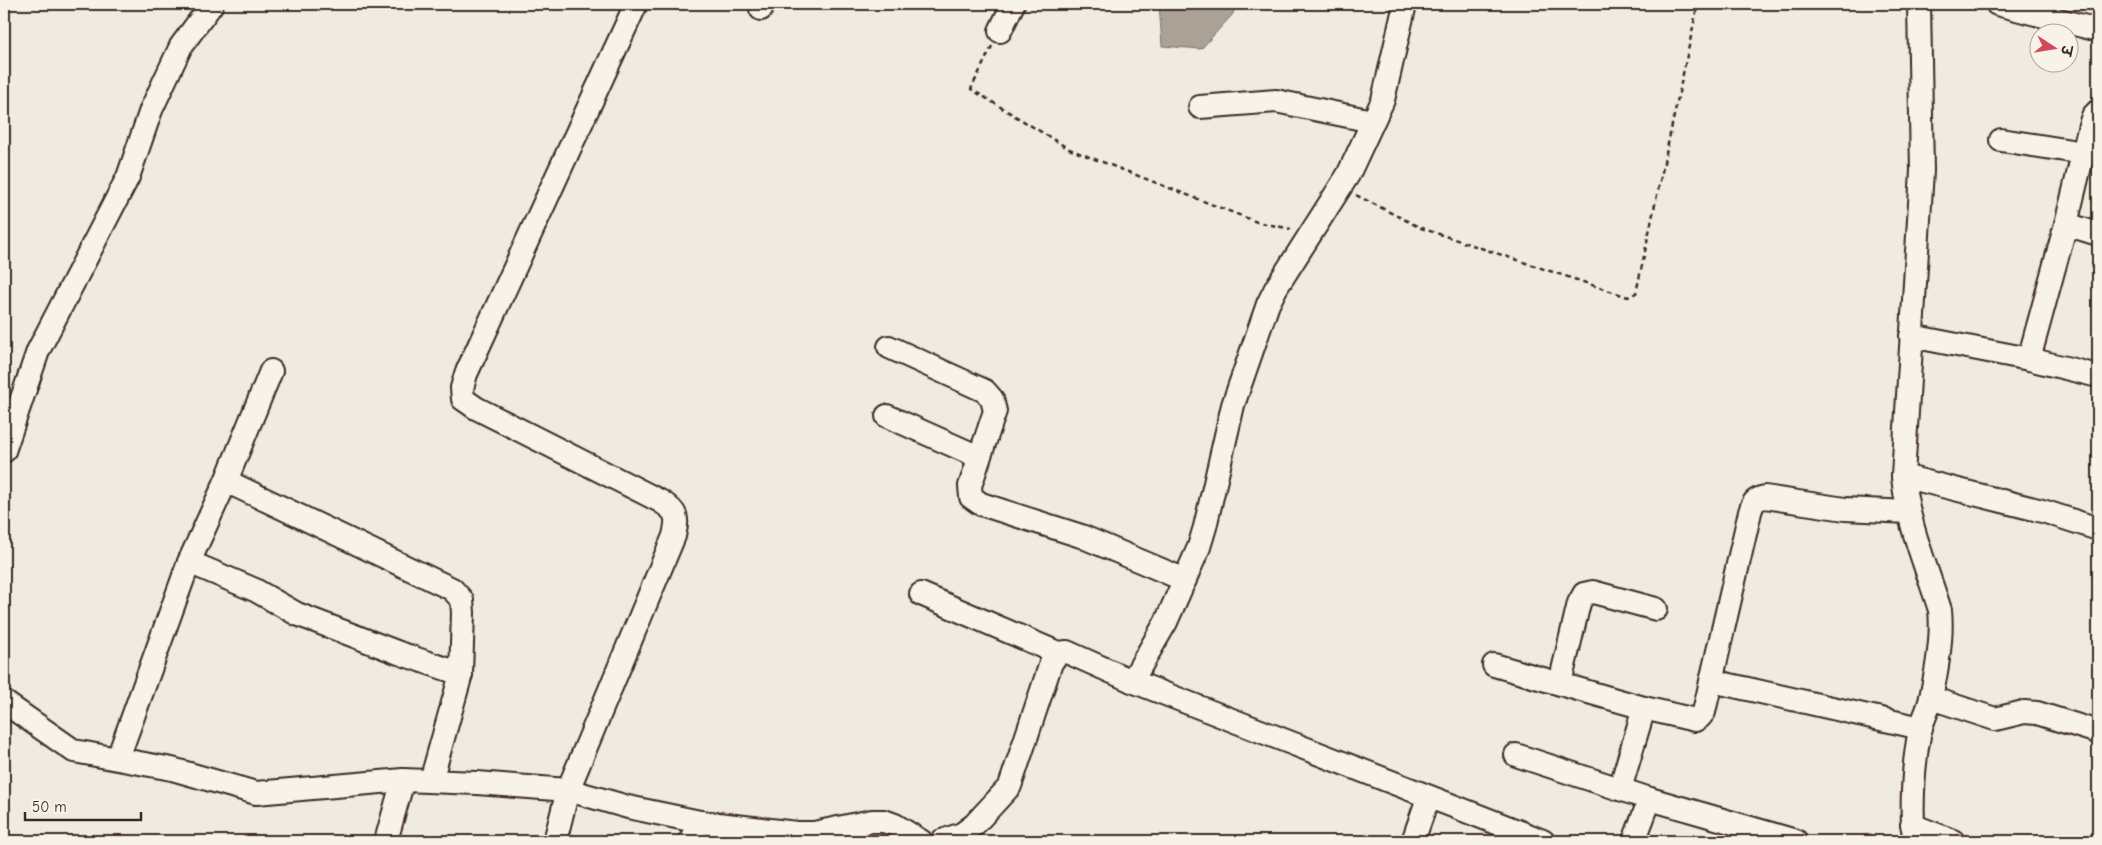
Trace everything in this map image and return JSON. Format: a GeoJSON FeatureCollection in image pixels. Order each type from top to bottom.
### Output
{"type":"FeatureCollection","features":[{"type":"Feature","properties":{"kind":"street"},"geometry":{"type":"LineString","coordinates":[[4,451],[38,351],[128,177],[151,110],[181,46],[212,4]]}},
{"type":"Feature","properties":{"kind":"street"},"geometry":{"type":"LineString","coordinates":[[556,841],[568,790],[674,536],[677,519],[672,508],[476,408],[463,398],[462,388],[466,374],[636,4]]}},
{"type":"Feature","properties":{"kind":"street"},"geometry":{"type":"LineString","coordinates":[[1000,32],[1013,4]]}},
{"type":"Feature","properties":{"kind":"street"},"geometry":{"type":"LineString","coordinates":[[1132,681],[1166,622],[1206,527],[1233,405],[1268,304],[1276,288],[1348,175],[1383,100],[1405,4]]}},
{"type":"Feature","properties":{"kind":"street"},"geometry":{"type":"LineString","coordinates":[[1919,4],[1922,171],[1910,336],[1903,476],[1909,512],[1940,610],[1940,638],[1931,698],[1917,747],[1913,833],[1953,841]]}},
{"type":"Feature","properties":{"kind":"street"},"geometry":{"type":"LineString","coordinates":[[1997,4],[2098,30]]}},
{"type":"Feature","properties":{"kind":"street"},"geometry":{"type":"LineString","coordinates":[[1200,108],[1276,101],[1372,122]]}},
{"type":"Feature","properties":{"kind":"street"},"geometry":{"type":"LineString","coordinates":[[2029,359],[2093,116],[2098,111]]}},
{"type":"Feature","properties":{"kind":"street"},"geometry":{"type":"LineString","coordinates":[[2001,140],[2084,153]]}},
{"type":"Feature","properties":{"kind":"street"},"geometry":{"type":"LineString","coordinates":[[2066,224],[2098,234]]}},
{"type":"Feature","properties":{"kind":"street"},"geometry":{"type":"LineString","coordinates":[[1910,336],[2029,359],[2098,376]]}},
{"type":"Feature","properties":{"kind":"street"},"geometry":{"type":"LineString","coordinates":[[889,347],[985,391],[992,399],[995,411],[970,486],[972,497],[981,504],[1081,536],[1185,580]]}},
{"type":"Feature","properties":{"kind":"street"},"geometry":{"type":"LineString","coordinates":[[118,758],[189,562],[226,481],[271,371]]}},
{"type":"Feature","properties":{"kind":"street"},"geometry":{"type":"LineString","coordinates":[[888,416],[979,457]]}},
{"type":"Feature","properties":{"kind":"street"},"geometry":{"type":"LineString","coordinates":[[1903,476],[2046,512],[2098,529]]}},
{"type":"Feature","properties":{"kind":"street"},"geometry":{"type":"LineString","coordinates":[[226,481],[452,589],[462,600],[461,674],[430,781]]}},
{"type":"Feature","properties":{"kind":"street"},"geometry":{"type":"LineString","coordinates":[[1494,665],[1644,708],[1696,720],[1704,712],[1750,512],[1752,504],[1757,499],[1765,498],[1860,511],[1909,512]]}},
{"type":"Feature","properties":{"kind":"street"},"geometry":{"type":"LineString","coordinates":[[189,562],[255,590],[297,614],[384,648],[461,674]]}},
{"type":"Feature","properties":{"kind":"street"},"geometry":{"type":"LineString","coordinates":[[1560,683],[1579,603],[1584,594],[1593,592],[1656,609]]}},
{"type":"Feature","properties":{"kind":"street"},"geometry":{"type":"LineString","coordinates":[[921,594],[1058,653],[1067,652],[1132,681],[1428,798],[1543,841]]}},
{"type":"Feature","properties":{"kind":"street"},"geometry":{"type":"LineString","coordinates":[[942,841],[962,834],[974,825],[1010,786],[1051,663],[1058,653]]}},
{"type":"Feature","properties":{"kind":"street"},"geometry":{"type":"LineString","coordinates":[[1712,681],[1921,728]]}},
{"type":"Feature","properties":{"kind":"street"},"geometry":{"type":"LineString","coordinates":[[1931,698],[1995,718],[2024,712],[2037,712],[2098,732]]}},
{"type":"Feature","properties":{"kind":"street"},"geometry":{"type":"LineString","coordinates":[[4,702],[74,751],[172,769],[256,793],[403,780],[568,790],[628,807],[695,832],[797,834],[814,837],[872,821],[884,821],[895,825],[921,841]]}},
{"type":"Feature","properties":{"kind":"street"},"geometry":{"type":"LineString","coordinates":[[1620,789],[1644,708]]}},
{"type":"Feature","properties":{"kind":"street"},"geometry":{"type":"LineString","coordinates":[[1516,755],[1620,789],[1796,841]]}},
{"type":"Feature","properties":{"kind":"street"},"geometry":{"type":"LineString","coordinates":[[386,841],[403,780]]}},
{"type":"Feature","properties":{"kind":"street"},"geometry":{"type":"LineString","coordinates":[[1413,841],[1428,798]]}},
{"type":"Feature","properties":{"kind":"street"},"geometry":{"type":"LineString","coordinates":[[1634,841],[1650,798]]}},
{"type":"Feature","properties":{"kind":"path"},"geometry":{"type":"LineString","coordinates":[[1340,187],[1421,228],[1628,298],[1636,293],[1641,277],[1698,4]]}},
{"type":"Feature","properties":{"kind":"path"},"geometry":{"type":"LineString","coordinates":[[1000,32],[971,89],[1069,149],[1256,222],[1311,233]]}},
{"type":"Feature","properties":{"kind":"shaded area"},"geometry":{"type":"Polygon","coordinates":[[[1159,4],[1236,4],[1233,14],[1201,49],[1162,46],[1159,4]]]}}]}
